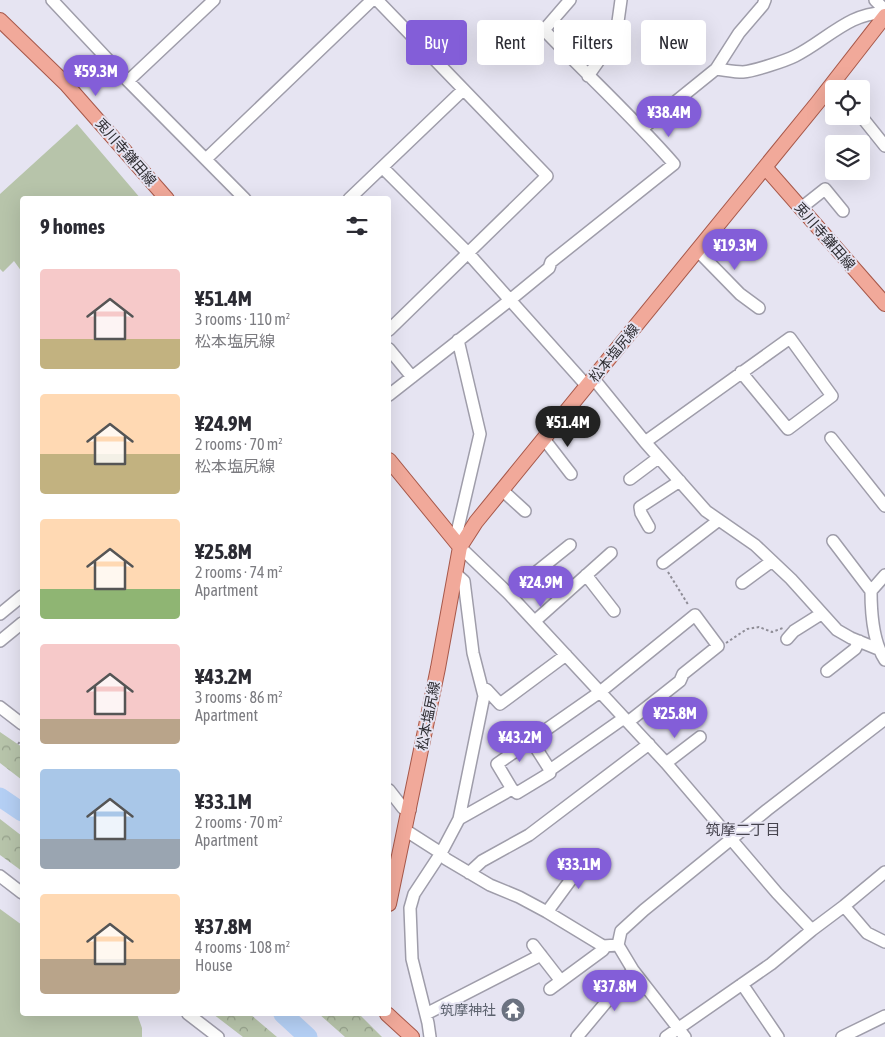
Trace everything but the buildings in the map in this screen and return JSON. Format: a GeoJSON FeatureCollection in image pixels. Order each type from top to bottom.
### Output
{"type":"FeatureCollection","features":[{"type":"Feature","properties":{"kind":"main road","name":"松本塩尻線"},"geometry":{"type":"LineString","coordinates":[[840,80],[885,16]]}},
{"type":"Feature","properties":{"kind":"main road","name":"兎川寺鎌田線"},"geometry":{"type":"LineString","coordinates":[[0,20],[66,84],[164,196]]}},
{"type":"Feature","properties":{"kind":"main road","name":"松本塩尻線"},"geometry":{"type":"LineString","coordinates":[[391,895],[410,810],[455,573],[457,544],[765,167],[825,99]]}},
{"type":"Feature","properties":{"kind":"main road","name":"兎川寺鎌田線"},"geometry":{"type":"LineString","coordinates":[[765,167],[885,304]]}},
{"type":"Feature","properties":{"kind":"main road"},"geometry":{"type":"LineString","coordinates":[[391,462],[457,544]]}},
{"type":"Feature","properties":{"kind":"main road"},"geometry":{"type":"LineString","coordinates":[[389,1016],[412,1037]]}},
{"type":"Feature","properties":{"kind":"street"},"geometry":{"type":"LineString","coordinates":[[52,0],[128,81],[242,196]]}},
{"type":"Feature","properties":{"kind":"street"},"geometry":{"type":"LineString","coordinates":[[128,81],[214,0]]}},
{"type":"Feature","properties":{"kind":"street"},"geometry":{"type":"LineString","coordinates":[[206,159],[372,0]]}},
{"type":"Feature","properties":{"kind":"street"},"geometry":{"type":"LineString","coordinates":[[376,0],[547,176],[391,328]]}},
{"type":"Feature","properties":{"kind":"street"},"geometry":{"type":"LineString","coordinates":[[391,393],[510,300],[549,268],[551,262],[674,164],[643,128],[588,76],[544,30],[570,0]]}},
{"type":"Feature","properties":{"kind":"street"},"geometry":{"type":"LineString","coordinates":[[588,76],[616,36],[621,0]]}},
{"type":"Feature","properties":{"kind":"street"},"geometry":{"type":"LineString","coordinates":[[643,128],[716,69],[739,33],[763,5],[765,0]]}},
{"type":"Feature","properties":{"kind":"street"},"geometry":{"type":"LineString","coordinates":[[875,0],[885,11]]}},
{"type":"Feature","properties":{"kind":"street"},"geometry":{"type":"LineString","coordinates":[[716,69],[744,72],[795,56],[844,26],[867,15],[885,11]]}},
{"type":"Feature","properties":{"kind":"street"},"geometry":{"type":"LineString","coordinates":[[352,196],[463,90]]}},
{"type":"Feature","properties":{"kind":"street"},"geometry":{"type":"LineString","coordinates":[[868,125],[885,146]]}},
{"type":"Feature","properties":{"kind":"street"},"geometry":{"type":"LineString","coordinates":[[382,168],[468,253],[510,300],[590,382],[706,511],[755,545],[792,579],[837,630],[878,649]]}},
{"type":"Feature","properties":{"kind":"street"},"geometry":{"type":"LineString","coordinates":[[801,208],[825,189],[843,211]]}},
{"type":"Feature","properties":{"kind":"street"},"geometry":{"type":"LineString","coordinates":[[697,250],[740,294],[758,308]]}},
{"type":"Feature","properties":{"kind":"street"},"geometry":{"type":"LineString","coordinates":[[645,442],[741,372],[790,338],[832,396],[788,429],[741,372]]}},
{"type":"Feature","properties":{"kind":"street"},"geometry":{"type":"LineString","coordinates":[[458,340],[480,434],[457,544],[535,621],[666,762],[777,893],[812,930]]}},
{"type":"Feature","properties":{"kind":"street"},"geometry":{"type":"LineString","coordinates":[[391,351],[412,377]]}},
{"type":"Feature","properties":{"kind":"street"},"geometry":{"type":"LineString","coordinates":[[831,438],[885,506]]}},
{"type":"Feature","properties":{"kind":"street"},"geometry":{"type":"LineString","coordinates":[[544,439],[571,474]]}},
{"type":"Feature","properties":{"kind":"street"},"geometry":{"type":"LineString","coordinates":[[630,479],[658,458]]}},
{"type":"Feature","properties":{"kind":"street"},"geometry":{"type":"LineString","coordinates":[[648,526],[640,507],[680,481]]}},
{"type":"Feature","properties":{"kind":"street"},"geometry":{"type":"LineString","coordinates":[[502,490],[525,511]]}},
{"type":"Feature","properties":{"kind":"street"},"geometry":{"type":"LineString","coordinates":[[663,563],[719,520]]}},
{"type":"Feature","properties":{"kind":"street"},"geometry":{"type":"LineString","coordinates":[[833,541],[871,591],[878,649],[885,660]]}},
{"type":"Feature","properties":{"kind":"street"},"geometry":{"type":"LineString","coordinates":[[509,594],[563,546]]}},
{"type":"Feature","properties":{"kind":"street"},"geometry":{"type":"LineString","coordinates":[[535,621],[611,553]]}},
{"type":"Feature","properties":{"kind":"street"},"geometry":{"type":"LineString","coordinates":[[742,583],[772,561]]}},
{"type":"Feature","properties":{"kind":"street"},"geometry":{"type":"LineString","coordinates":[[430,1037],[412,959],[410,908],[414,894],[441,853],[459,819],[484,696],[473,652],[464,581],[455,573]]}},
{"type":"Feature","properties":{"kind":"street"},"geometry":{"type":"LineString","coordinates":[[586,575],[608,607]]}},
{"type":"Feature","properties":{"kind":"street"},"geometry":{"type":"LineString","coordinates":[[871,591],[885,575]]}},
{"type":"Feature","properties":{"kind":"street"},"geometry":{"type":"LineString","coordinates":[[0,614],[20,598]]}},
{"type":"Feature","properties":{"kind":"street"},"geometry":{"type":"LineString","coordinates":[[695,614],[718,646],[683,674],[680,681],[626,720],[550,770],[550,773],[517,793],[512,789],[497,764],[600,692],[695,614]]}},
{"type":"Feature","properties":{"kind":"street"},"geometry":{"type":"LineString","coordinates":[[787,639],[796,630],[821,614]]}},
{"type":"Feature","properties":{"kind":"street"},"geometry":{"type":"LineString","coordinates":[[0,642],[20,625]]}},
{"type":"Feature","properties":{"kind":"street"},"geometry":{"type":"LineString","coordinates":[[827,671],[855,649],[859,641]]}},
{"type":"Feature","properties":{"kind":"street"},"geometry":{"type":"LineString","coordinates":[[482,687],[500,704],[566,655]]}},
{"type":"Feature","properties":{"kind":"street"},"geometry":{"type":"LineString","coordinates":[[0,707],[20,722]]}},
{"type":"Feature","properties":{"kind":"street"},"geometry":{"type":"LineString","coordinates":[[681,1033],[633,970],[618,945],[621,931],[767,810],[885,720]]}},
{"type":"Feature","properties":{"kind":"street"},"geometry":{"type":"LineString","coordinates":[[666,762],[700,737]]}},
{"type":"Feature","properties":{"kind":"street"},"geometry":{"type":"LineString","coordinates":[[531,740],[550,770]]}},
{"type":"Feature","properties":{"kind":"street"},"geometry":{"type":"LineString","coordinates":[[470,873],[482,861],[528,835],[649,744]]}},
{"type":"Feature","properties":{"kind":"street"},"geometry":{"type":"LineString","coordinates":[[459,819],[512,789]]}},
{"type":"Feature","properties":{"kind":"street"},"geometry":{"type":"LineString","coordinates":[[391,793],[403,808],[410,810]]}},
{"type":"Feature","properties":{"kind":"street"},"geometry":{"type":"LineString","coordinates":[[405,830],[441,853],[446,859],[490,885],[519,897],[606,946],[618,945]]}},
{"type":"Feature","properties":{"kind":"street"},"geometry":{"type":"LineString","coordinates":[[547,912],[572,878],[596,855]]}},
{"type":"Feature","properties":{"kind":"street"},"geometry":{"type":"LineString","coordinates":[[666,1037],[681,1033],[742,984],[771,964],[885,872]]}},
{"type":"Feature","properties":{"kind":"street"},"geometry":{"type":"LineString","coordinates":[[0,876],[20,891]]}},
{"type":"Feature","properties":{"kind":"street"},"geometry":{"type":"LineString","coordinates":[[844,906],[867,932],[885,942]]}},
{"type":"Feature","properties":{"kind":"street"},"geometry":{"type":"LineString","coordinates":[[533,945],[561,981]]}},
{"type":"Feature","properties":{"kind":"street"},"geometry":{"type":"LineString","coordinates":[[550,989],[606,946]]}},
{"type":"Feature","properties":{"kind":"street"},"geometry":{"type":"LineString","coordinates":[[426,1014],[494,984],[541,955]]}},
{"type":"Feature","properties":{"kind":"street"},"geometry":{"type":"LineString","coordinates":[[577,1037],[633,970]]}},
{"type":"Feature","properties":{"kind":"street"},"geometry":{"type":"LineString","coordinates":[[742,984],[778,1037]]}},
{"type":"Feature","properties":{"kind":"street"},"geometry":{"type":"LineString","coordinates":[[191,1016],[218,1037]]}},
{"type":"Feature","properties":{"kind":"street"},"geometry":{"type":"LineString","coordinates":[[842,1037],[885,1016]]}},
{"type":"Feature","properties":{"kind":"path"},"geometry":{"type":"LineString","coordinates":[[663,563],[695,614]]}},
{"type":"Feature","properties":{"kind":"path"},"geometry":{"type":"LineString","coordinates":[[718,646],[747,629],[759,627],[772,632],[782,628],[796,630]]}},
{"type":"Feature","properties":{"kind":"green space"},"geometry":{"type":"Polygon","coordinates":[[[77,124],[138,196],[20,196],[20,269],[14,261],[3,272],[0,269],[0,194],[77,124]]]}},
{"type":"Feature","properties":{"kind":"green space"},"geometry":{"type":"Polygon","coordinates":[[[0,732],[20,746],[20,778],[0,763],[0,732]]]}},
{"type":"Feature","properties":{"kind":"green space"},"geometry":{"type":"Polygon","coordinates":[[[0,819],[20,834],[20,870],[0,855],[0,819]]]}},
{"type":"Feature","properties":{"kind":"green space"},"geometry":{"type":"Polygon","coordinates":[[[0,909],[20,924],[20,1016],[138,1016],[142,1028],[142,1037],[0,1037],[0,909]]]}},
{"type":"Feature","properties":{"kind":"green space"},"geometry":{"type":"Polygon","coordinates":[[[216,1016],[252,1016],[277,1037],[243,1037],[216,1016]]]}},
{"type":"Feature","properties":{"kind":"green space"},"geometry":{"type":"Polygon","coordinates":[[[321,1016],[361,1016],[382,1037],[345,1037],[321,1016]]]}},
{"type":"Feature","properties":{"kind":"waterway"},"geometry":{"type":"LineString","coordinates":[[0,797],[20,811]]}},
{"type":"Feature","properties":{"kind":"waterway"},"geometry":{"type":"LineString","coordinates":[[285,1016],[308,1037]]}},
{"type":"Feature","properties":{"kind":"place","name":"筑摩神社"},"geometry":{"type":"Point","coordinates":[513,1010]}},
{"type":"Feature","properties":{"kind":"district","name":"筑摩二丁目"},"geometry":{"type":"Point","coordinates":[743,829]}}]}
